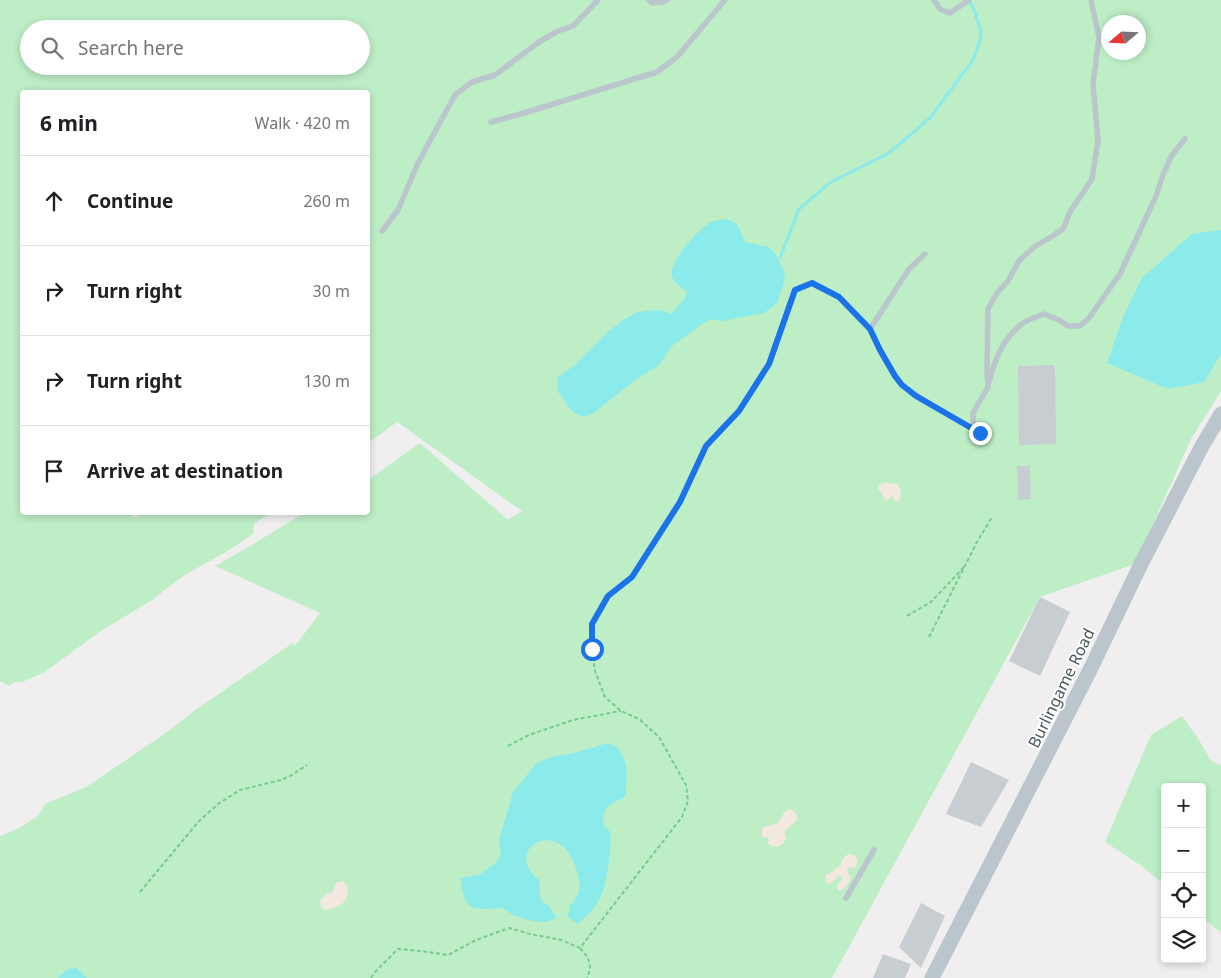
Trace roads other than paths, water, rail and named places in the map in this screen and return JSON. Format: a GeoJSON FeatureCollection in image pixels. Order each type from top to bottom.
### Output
{"type":"FeatureCollection","features":[{"type":"Feature","properties":{"kind":"street","name":"Burlingame Road"},"geometry":{"type":"LineString","coordinates":[[932,978],[1090,670],[1144,558],[1202,446],[1221,414]]}},
{"type":"Feature","properties":{"kind":"lane"},"geometry":{"type":"LineString","coordinates":[[382,231],[398,210],[418,163],[455,95],[472,82],[495,75],[539,42],[558,31],[573,26],[598,0]]}},
{"type":"Feature","properties":{"kind":"lane"},"geometry":{"type":"LineString","coordinates":[[649,0],[652,3],[667,0]]}},
{"type":"Feature","properties":{"kind":"lane"},"geometry":{"type":"LineString","coordinates":[[491,122],[657,72],[676,57],[725,0]]}},
{"type":"Feature","properties":{"kind":"lane"},"geometry":{"type":"LineString","coordinates":[[934,0],[940,9],[950,13],[969,0]]}},
{"type":"Feature","properties":{"kind":"lane"},"geometry":{"type":"LineString","coordinates":[[988,387],[986,370],[988,309],[997,293],[1008,281],[1019,261],[1034,247],[1063,229],[1070,212],[1092,179],[1098,141],[1093,85],[1099,37],[1091,0]]}},
{"type":"Feature","properties":{"kind":"lane"},"geometry":{"type":"LineString","coordinates":[[925,254],[909,269],[870,329],[880,350],[902,385],[916,396],[980,433],[973,424],[973,413],[988,387],[995,360],[1004,343],[1022,323],[1044,314],[1068,326],[1080,326],[1089,318],[1120,274],[1156,196],[1172,155],[1185,139]]}},
{"type":"Feature","properties":{"kind":"lane"},"geometry":{"type":"LineString","coordinates":[[846,898],[874,850]]}},
{"type":"Feature","properties":{"kind":"water"},"geometry":{"type":"Polygon","coordinates":[[[726,219],[737,225],[745,242],[769,247],[776,255],[785,274],[777,303],[764,313],[722,321],[709,319],[672,346],[659,365],[634,381],[591,415],[584,416],[575,413],[557,391],[558,377],[575,365],[609,331],[635,313],[660,310],[671,314],[684,299],[687,292],[673,279],[672,270],[675,263],[685,246],[705,226],[713,221],[726,219]]]}},
{"type":"Feature","properties":{"kind":"water"},"geometry":{"type":"Polygon","coordinates":[[[1221,230],[1221,354],[1204,382],[1168,389],[1107,363],[1123,317],[1142,278],[1192,234],[1221,230]]]}},
{"type":"Feature","properties":{"kind":"water"},"geometry":{"type":"Polygon","coordinates":[[[608,743],[615,746],[624,758],[627,783],[624,798],[614,802],[604,812],[604,826],[611,835],[609,863],[602,894],[592,910],[578,924],[568,917],[569,906],[573,903],[579,892],[578,875],[571,856],[560,844],[549,840],[538,842],[530,848],[526,857],[529,868],[539,880],[540,898],[550,907],[553,914],[557,916],[556,918],[540,922],[513,915],[502,908],[485,909],[470,906],[465,899],[461,878],[479,875],[499,859],[501,853],[499,840],[513,792],[535,765],[542,760],[608,743]]]}},
{"type":"Feature","properties":{"kind":"water"},"geometry":{"type":"Polygon","coordinates":[[[77,968],[87,978],[58,978],[68,969],[77,968]]]}},
{"type":"Feature","properties":{"kind":"waterway"},"geometry":{"type":"LineString","coordinates":[[780,258],[799,209],[831,182],[889,153],[930,118],[973,60],[980,41],[981,31],[969,0]]}}]}
